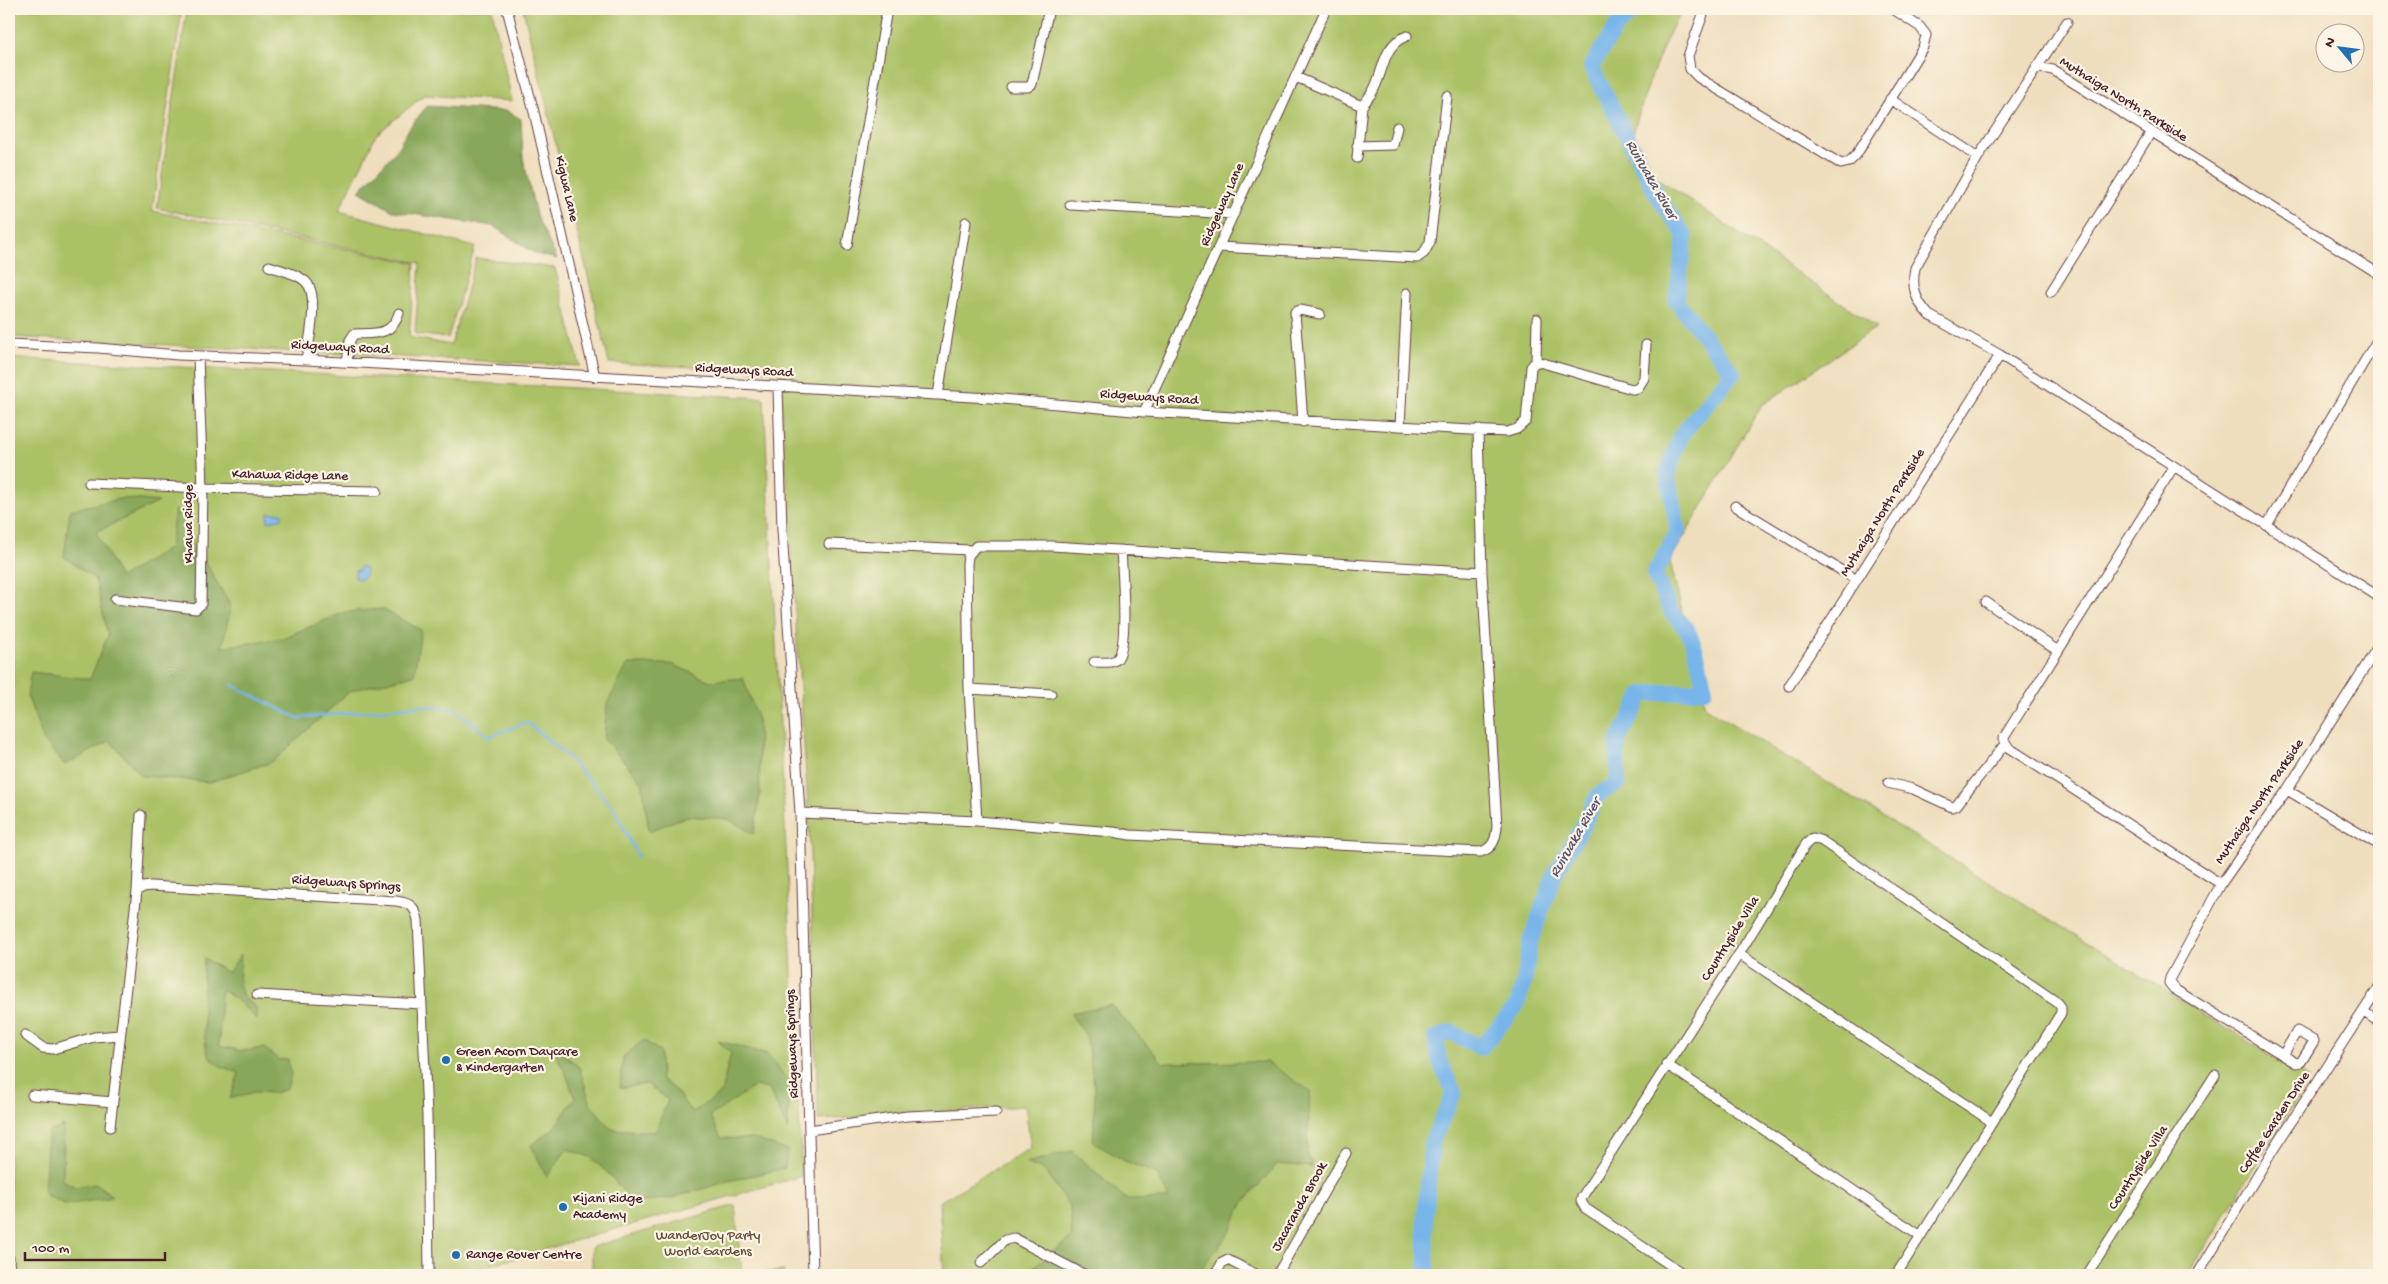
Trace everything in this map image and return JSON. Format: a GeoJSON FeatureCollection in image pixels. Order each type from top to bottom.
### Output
{"type":"FeatureCollection","features":[{"type":"Feature","properties":{"kind":"street","name":"Kigwa Lane"},"geometry":{"type":"LineString","coordinates":[[506,9],[534,112],[595,377]]}},
{"type":"Feature","properties":{"kind":"street"},"geometry":{"type":"LineString","coordinates":[[847,245],[887,9]]}},
{"type":"Feature","properties":{"kind":"street"},"geometry":{"type":"LineString","coordinates":[[1011,87],[1028,88],[1032,84],[1049,9]]}},
{"type":"Feature","properties":{"kind":"street","name":"Ridgeway Lane"},"geometry":{"type":"LineString","coordinates":[[1144,412],[1326,9]]}},
{"type":"Feature","properties":{"kind":"street"},"geometry":{"type":"LineString","coordinates":[[1705,9],[1688,56],[1690,69],[1699,78],[1841,164],[1849,162],[1856,155],[1923,47],[1926,35],[1920,28],[1893,9]]}},
{"type":"Feature","properties":{"kind":"street"},"geometry":{"type":"LineString","coordinates":[[2036,67],[2066,22]]}},
{"type":"Feature","properties":{"kind":"street"},"geometry":{"type":"LineString","coordinates":[[1357,158],[1362,106],[1374,91],[1384,59],[1390,48],[1400,39],[1407,36]]}},
{"type":"Feature","properties":{"kind":"street","name":"Muthaiga North Parkside"},"geometry":{"type":"LineString","coordinates":[[2379,274],[2053,70],[2036,67],[1978,157],[1916,268],[1914,290],[1920,305],[1929,315],[2000,355],[2379,597]]}},
{"type":"Feature","properties":{"kind":"street"},"geometry":{"type":"LineString","coordinates":[[1296,77],[1362,106]]}},
{"type":"Feature","properties":{"kind":"street"},"geometry":{"type":"LineString","coordinates":[[1219,247],[1417,258],[1424,253],[1430,242],[1447,96]]}},
{"type":"Feature","properties":{"kind":"street"},"geometry":{"type":"LineString","coordinates":[[1890,99],[1978,157]]}},
{"type":"Feature","properties":{"kind":"street"},"geometry":{"type":"LineString","coordinates":[[1357,146],[1393,145],[1397,127]]}},
{"type":"Feature","properties":{"kind":"street"},"geometry":{"type":"LineString","coordinates":[[2051,292],[2151,132]]}},
{"type":"Feature","properties":{"kind":"street"},"geometry":{"type":"LineString","coordinates":[[1070,205],[1234,214]]}},
{"type":"Feature","properties":{"kind":"street"},"geometry":{"type":"LineString","coordinates":[[938,396],[966,222]]}},
{"type":"Feature","properties":{"kind":"street"},"geometry":{"type":"LineString","coordinates":[[269,266],[306,281],[310,288],[313,307],[306,360]]}},
{"type":"Feature","properties":{"kind":"street"},"geometry":{"type":"LineString","coordinates":[[1400,426],[1407,293]]}},
{"type":"Feature","properties":{"kind":"street"},"geometry":{"type":"LineString","coordinates":[[1303,422],[1295,312],[1300,310],[1320,314]]}},
{"type":"Feature","properties":{"kind":"street"},"geometry":{"type":"LineString","coordinates":[[347,362],[350,340],[354,334],[382,334],[389,330],[399,313]]}},
{"type":"Feature","properties":{"kind":"street"},"geometry":{"type":"LineString","coordinates":[[1537,319],[1536,361],[1632,389],[1638,388],[1644,378],[1646,345]]}},
{"type":"Feature","properties":{"kind":"street"},"geometry":{"type":"LineString","coordinates":[[2267,525],[2379,337]]}},
{"type":"Feature","properties":{"kind":"street","name":"Ridgeways Road"},"geometry":{"type":"LineString","coordinates":[[9,344],[198,356],[347,362],[1022,400],[1144,412],[1507,432],[1517,429],[1526,421],[1531,367],[1536,361]]}},
{"type":"Feature","properties":{"kind":"street","name":"Muthaiga North Parkside"},"geometry":{"type":"LineString","coordinates":[[1789,686],[2000,355]]}},
{"type":"Feature","properties":{"kind":"street","name":"Khawa Ridge"},"geometry":{"type":"LineString","coordinates":[[115,599],[196,609],[201,604],[203,488],[198,356]]}},
{"type":"Feature","properties":{"kind":"street","name":"Ridgeways Springs"},"geometry":{"type":"LineString","coordinates":[[778,387],[782,530],[800,813],[813,1275]]}},
{"type":"Feature","properties":{"kind":"street"},"geometry":{"type":"LineString","coordinates":[[800,813],[977,821],[1130,835],[1485,851],[1494,843],[1497,826],[1482,572],[1478,429]]}},
{"type":"Feature","properties":{"kind":"street"},"geometry":{"type":"LineString","coordinates":[[1888,783],[1913,789],[1952,807],[1956,806],[2004,742],[2058,651],[2174,466]]}},
{"type":"Feature","properties":{"kind":"street","name":"Kahawa Ridge Lane"},"geometry":{"type":"LineString","coordinates":[[89,483],[203,488],[377,491]]}},
{"type":"Feature","properties":{"kind":"street"},"geometry":{"type":"LineString","coordinates":[[1735,506],[1857,580]]}},
{"type":"Feature","properties":{"kind":"street"},"geometry":{"type":"LineString","coordinates":[[829,544],[971,550]]}},
{"type":"Feature","properties":{"kind":"street"},"geometry":{"type":"LineString","coordinates":[[977,821],[969,689],[967,564],[971,550],[976,546],[1052,546],[1482,572]]}},
{"type":"Feature","properties":{"kind":"street"},"geometry":{"type":"LineString","coordinates":[[1094,662],[1116,660],[1121,652],[1123,637],[1121,550]]}},
{"type":"Feature","properties":{"kind":"street"},"geometry":{"type":"LineString","coordinates":[[1986,602],[2058,651]]}},
{"type":"Feature","properties":{"kind":"street","name":"Muthaiga North Parkside"},"geometry":{"type":"LineString","coordinates":[[2283,1055],[2174,989],[2169,983],[2170,978],[2221,884],[2286,790],[2379,645]]}},
{"type":"Feature","properties":{"kind":"street"},"geometry":{"type":"LineString","coordinates":[[969,689],[1051,694]]}},
{"type":"Feature","properties":{"kind":"street"},"geometry":{"type":"LineString","coordinates":[[2004,742],[2221,884]]}},
{"type":"Feature","properties":{"kind":"street"},"geometry":{"type":"LineString","coordinates":[[2286,790],[2379,844]]}},
{"type":"Feature","properties":{"kind":"street"},"geometry":{"type":"LineString","coordinates":[[110,1127],[137,890],[141,815]]}},
{"type":"Feature","properties":{"kind":"street","name":"Countryside Villa"},"geometry":{"type":"LineString","coordinates":[[1685,1275],[1585,1208],[1581,1202],[1584,1193],[1739,954],[1806,844],[1813,838],[1822,841],[2058,1002],[2061,1007],[2061,1013],[1992,1122]]}},
{"type":"Feature","properties":{"kind":"street","name":"Ridgeways Springs"},"geometry":{"type":"LineString","coordinates":[[137,890],[142,886],[151,886],[408,902],[416,912],[418,920],[427,1115],[429,1275]]}},
{"type":"Feature","properties":{"kind":"street"},"geometry":{"type":"LineString","coordinates":[[1739,954],[1992,1122],[1896,1275]]}},
{"type":"Feature","properties":{"kind":"street","name":"Coffee Garden Drive"},"geometry":{"type":"LineString","coordinates":[[2197,1275],[2273,1150],[2379,987]]}},
{"type":"Feature","properties":{"kind":"street"},"geometry":{"type":"LineString","coordinates":[[257,995],[422,1004]]}},
{"type":"Feature","properties":{"kind":"street"},"geometry":{"type":"LineString","coordinates":[[2364,1012],[2379,1022]]}},
{"type":"Feature","properties":{"kind":"street"},"geometry":{"type":"LineString","coordinates":[[24,1035],[43,1048],[53,1049],[94,1037],[120,1035]]}},
{"type":"Feature","properties":{"kind":"street"},"geometry":{"type":"LineString","coordinates":[[1666,1064],[1921,1236]]}},
{"type":"Feature","properties":{"kind":"street","name":"Countryside Villa"},"geometry":{"type":"LineString","coordinates":[[2087,1275],[2215,1075]]}},
{"type":"Feature","properties":{"kind":"street"},"geometry":{"type":"LineString","coordinates":[[32,1095],[113,1102]]}},
{"type":"Feature","properties":{"kind":"street"},"geometry":{"type":"LineString","coordinates":[[809,1130],[907,1116],[996,1112]]}},
{"type":"Feature","properties":{"kind":"street","name":"Jacaranda Brook"},"geometry":{"type":"LineString","coordinates":[[1277,1275],[1346,1153]]}},
{"type":"Feature","properties":{"kind":"street"},"geometry":{"type":"LineString","coordinates":[[981,1263],[1005,1240],[1014,1238],[1085,1275]]}},
{"type":"Feature","properties":{"kind":"street"},"geometry":{"type":"LineString","coordinates":[[9,1258],[10,1274]]}},
{"type":"Feature","properties":{"kind":"street"},"geometry":{"type":"LineString","coordinates":[[1215,1275],[1222,1263],[1228,1260],[1257,1275]]}},
{"type":"Feature","properties":{"kind":"green space"},"geometry":{"type":"Polygon","coordinates":[[[9,9],[182,9],[152,211],[415,263],[409,337],[451,345],[476,258],[555,268],[580,366],[9,337],[9,9]]]}},
{"type":"Feature","properties":{"kind":"green space"},"geometry":{"type":"Polygon","coordinates":[[[187,9],[492,9],[512,101],[424,95],[376,135],[339,211],[475,247],[448,338],[415,334],[420,263],[157,208],[187,9]]]}},
{"type":"Feature","properties":{"kind":"green space"},"geometry":{"type":"Polygon","coordinates":[[[523,9],[1682,9],[1664,44],[1643,100],[1626,157],[1877,327],[1761,406],[1670,561],[1705,707],[2309,1079],[2188,1275],[944,1275],[939,1202],[1031,1148],[1025,1106],[818,1120],[809,821],[779,371],[609,363],[523,9]]]}},
{"type":"Feature","properties":{"kind":"green space"},"geometry":{"type":"Polygon","coordinates":[[[427,106],[507,111],[521,119],[523,158],[536,215],[557,259],[536,254],[493,226],[393,211],[359,191],[396,151],[410,127],[427,106]]]}},
{"type":"Feature","properties":{"kind":"green space"},"geometry":{"type":"Polygon","coordinates":[[[9,358],[764,398],[802,1176],[455,1275],[9,1275],[9,358]]]}},
{"type":"Feature","properties":{"kind":"green space"},"geometry":{"type":"Polygon","coordinates":[[[123,498],[159,502],[96,532],[120,578],[170,548],[175,509],[231,607],[222,647],[283,638],[345,612],[382,609],[421,630],[414,675],[350,691],[272,762],[210,782],[142,776],[110,741],[65,765],[44,741],[27,695],[31,672],[90,679],[108,635],[95,579],[64,557],[70,510],[123,498]]]}},
{"type":"Feature","properties":{"kind":"green space"},"geometry":{"type":"Polygon","coordinates":[[[628,664],[672,664],[710,681],[743,678],[758,720],[760,795],[754,834],[728,819],[687,816],[649,831],[642,782],[604,739],[607,704],[628,664]]]}},
{"type":"Feature","properties":{"kind":"green space"},"geometry":{"type":"Polygon","coordinates":[[[241,954],[239,983],[243,997],[256,1007],[257,1020],[235,998],[221,990],[219,1046],[243,1051],[264,1048],[279,1060],[288,1059],[291,1074],[287,1089],[274,1093],[254,1092],[230,1099],[239,1073],[222,1067],[215,1062],[209,1056],[206,1049],[203,1008],[204,958],[228,973],[241,954]]]}},
{"type":"Feature","properties":{"kind":"green space"},"geometry":{"type":"Polygon","coordinates":[[[1111,1005],[1163,1063],[1267,1062],[1310,1091],[1307,1152],[1313,1167],[1277,1164],[1244,1202],[1226,1238],[1205,1263],[1199,1275],[1039,1275],[1032,1268],[1072,1237],[1070,1207],[1045,1171],[1026,1163],[1072,1151],[1127,1200],[1169,1199],[1157,1174],[1125,1161],[1093,1142],[1095,1090],[1086,1035],[1070,1013],[1111,1005]]]}},
{"type":"Feature","properties":{"kind":"green space"},"geometry":{"type":"Polygon","coordinates":[[[644,1040],[660,1052],[661,1079],[675,1090],[692,1113],[721,1093],[731,1053],[718,1041],[768,1054],[790,1083],[788,1130],[769,1089],[755,1086],[710,1116],[721,1138],[754,1139],[787,1150],[785,1168],[728,1181],[672,1198],[633,1203],[610,1175],[590,1157],[567,1149],[547,1177],[531,1145],[553,1129],[575,1098],[566,1074],[549,1042],[579,1067],[591,1105],[611,1129],[655,1132],[668,1100],[647,1084],[620,1088],[623,1057],[644,1040]]]}},
{"type":"Feature","properties":{"kind":"green space"},"geometry":{"type":"Polygon","coordinates":[[[64,1126],[63,1180],[75,1187],[97,1184],[113,1197],[66,1205],[44,1194],[48,1132],[64,1126]]]}},
{"type":"Feature","properties":{"kind":"green space","name":"WanderJoy Party World Gardens"},"geometry":{"type":"Polygon","coordinates":[[[735,1205],[742,1274],[784,1271],[784,1275],[592,1275],[592,1247],[735,1205]]]}},
{"type":"Feature","properties":{"kind":"water"},"geometry":{"type":"Polygon","coordinates":[[[268,513],[282,513],[282,518],[268,522],[268,513]]]}},
{"type":"Feature","properties":{"kind":"water"},"geometry":{"type":"Polygon","coordinates":[[[361,566],[366,569],[365,575],[361,580],[355,578],[355,570],[358,571],[361,566]]]}},
{"type":"Feature","properties":{"kind":"waterway","name":"Ruiruaka River"},"geometry":{"type":"LineString","coordinates":[[1427,1275],[1425,1215],[1432,1142],[1454,1092],[1440,1063],[1435,1038],[1452,1032],[1481,1048],[1517,1005],[1524,982],[1530,942],[1554,875],[1598,795],[1618,783],[1617,743],[1642,694],[1705,690],[1696,651],[1687,629],[1672,613],[1654,574],[1678,531],[1667,474],[1681,435],[1733,373],[1676,301],[1685,236],[1658,197],[1591,67],[1616,27],[1636,9]]}},
{"type":"Feature","properties":{"kind":"waterway"},"geometry":{"type":"LineString","coordinates":[[232,685],[298,718],[420,706],[455,709],[489,737],[527,722],[570,759],[613,807],[638,857]]}},
{"type":"Feature","properties":{"kind":"place","name":"Green Acorn Daycare & Kindergarten"},"geometry":{"type":"Point","coordinates":[446,1060]}},
{"type":"Feature","properties":{"kind":"place","name":"Kijani Ridge Academy"},"geometry":{"type":"Point","coordinates":[563,1207]}},
{"type":"Feature","properties":{"kind":"place","name":"Range Rover Centre"},"geometry":{"type":"Point","coordinates":[456,1255]}}]}
